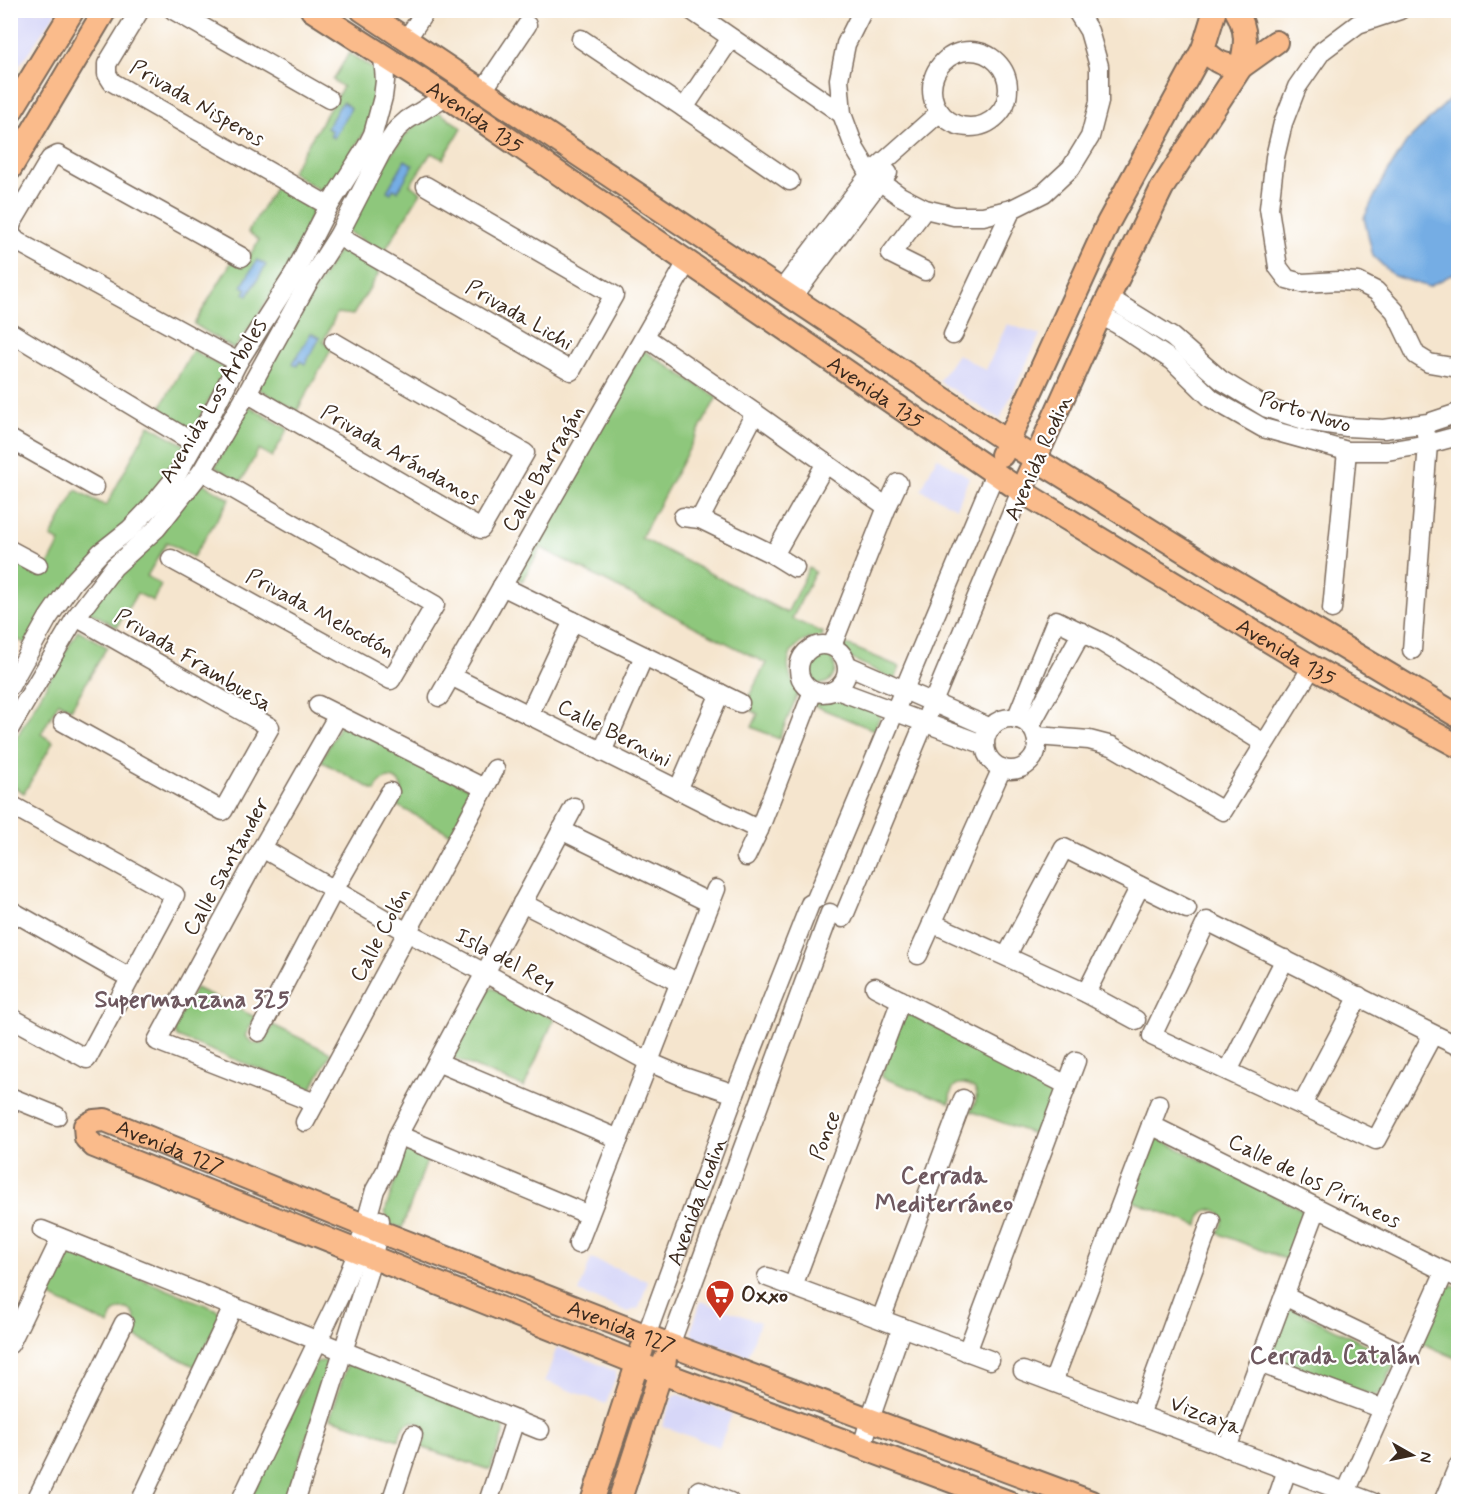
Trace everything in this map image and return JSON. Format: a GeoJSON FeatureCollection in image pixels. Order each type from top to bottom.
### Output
{"type":"FeatureCollection","features":[{"type":"Feature","properties":{"kind":"main road"},"geometry":{"type":"LineString","coordinates":[[10,113],[73,10]]}},
{"type":"Feature","properties":{"kind":"main road"},"geometry":{"type":"LineString","coordinates":[[10,170],[105,10]]}},
{"type":"Feature","properties":{"kind":"main road","name":"Avenida 135"},"geometry":{"type":"LineString","coordinates":[[361,10],[748,269],[792,288],[1008,442],[1213,569],[1458,716]]}},
{"type":"Feature","properties":{"kind":"main road","name":"Avenida Rodin"},"geometry":{"type":"LineString","coordinates":[[995,473],[1108,223],[1203,48],[1215,10]]}},
{"type":"Feature","properties":{"kind":"main road","name":"Avenida Rodin"},"geometry":{"type":"LineString","coordinates":[[1021,491],[1104,307],[1162,188],[1242,67],[1246,46],[1245,32],[1236,10]]}},
{"type":"Feature","properties":{"kind":"main road","name":"Avenida 135"},"geometry":{"type":"LineString","coordinates":[[332,18],[383,56],[446,96],[1021,491],[1312,667],[1458,746]]}},
{"type":"Feature","properties":{"kind":"main road"},"geometry":{"type":"LineString","coordinates":[[1203,48],[1213,59],[1225,66],[1242,67],[1276,42]]}},
{"type":"Feature","properties":{"kind":"main road"},"geometry":{"type":"LineString","coordinates":[[706,276],[720,264],[748,269]]}},
{"type":"Feature","properties":{"kind":"main road","name":"Avenida 127"},"geometry":{"type":"LineString","coordinates":[[1008,1502],[662,1373],[94,1146],[86,1138],[85,1126],[94,1121],[105,1120],[646,1336],[1091,1502]]}},
{"type":"Feature","properties":{"kind":"main road","name":"Avenida Rodin"},"geometry":{"type":"LineString","coordinates":[[592,1502],[646,1336]]}},
{"type":"Feature","properties":{"kind":"main road","name":"Avenida Rodin"},"geometry":{"type":"LineString","coordinates":[[619,1502],[670,1345]]}},
{"type":"Feature","properties":{"kind":"street","name":"Privada Nisperos"},"geometry":{"type":"LineString","coordinates":[[140,10],[107,64],[107,74],[112,82],[329,206]]}},
{"type":"Feature","properties":{"kind":"street"},"geometry":{"type":"LineString","coordinates":[[172,10],[329,99]]}},
{"type":"Feature","properties":{"kind":"street"},"geometry":{"type":"LineString","coordinates":[[332,18],[361,10]]}},
{"type":"Feature","properties":{"kind":"street"},"geometry":{"type":"LineString","coordinates":[[406,40],[426,10]]}},
{"type":"Feature","properties":{"kind":"street"},"geometry":{"type":"LineString","coordinates":[[692,10],[842,114]]}},
{"type":"Feature","properties":{"kind":"street"},"geometry":{"type":"LineString","coordinates":[[860,11],[846,44],[839,79],[842,114],[855,149],[875,177],[900,196],[925,209],[954,216],[983,216],[1012,210],[1044,193],[1071,168],[1090,137],[1099,102],[1099,66],[1089,31],[1076,10]]}},
{"type":"Feature","properties":{"kind":"street"},"geometry":{"type":"LineString","coordinates":[[1400,10],[1358,24],[1322,51],[1297,87],[1283,123],[1275,157],[1269,208],[1278,267],[1287,279],[1302,283],[1358,282],[1376,291],[1395,311],[1416,355],[1429,363],[1458,368]]}},
{"type":"Feature","properties":{"kind":"street"},"geometry":{"type":"LineString","coordinates":[[482,92],[527,25]]}},
{"type":"Feature","properties":{"kind":"street"},"geometry":{"type":"LineString","coordinates":[[684,108],[731,38]]}},
{"type":"Feature","properties":{"kind":"street"},"geometry":{"type":"LineString","coordinates":[[581,39],[790,181]]}},
{"type":"Feature","properties":{"kind":"street"},"geometry":{"type":"LineString","coordinates":[[972,50],[984,52],[994,58],[1003,68],[1008,79],[1009,92],[1006,104],[999,114],[990,122],[966,127],[954,124],[942,115],[934,101],[932,89],[939,66],[948,57],[972,50]]}},
{"type":"Feature","properties":{"kind":"street","name":"Avenida Los Arboles"},"geometry":{"type":"LineString","coordinates":[[10,686],[18,652],[48,618],[73,582],[101,552],[130,529],[175,478],[238,362],[301,278],[338,236],[381,153],[385,81],[383,56]]}},
{"type":"Feature","properties":{"kind":"street","name":"Avenida Los Arboles"},"geometry":{"type":"LineString","coordinates":[[13,717],[76,617],[114,567],[157,528],[202,471],[247,393],[301,278],[329,206],[367,146],[446,96]]}},
{"type":"Feature","properties":{"kind":"street"},"geometry":{"type":"LineString","coordinates":[[792,288],[875,177],[942,115]]}},
{"type":"Feature","properties":{"kind":"street"},"geometry":{"type":"LineString","coordinates":[[238,362],[18,242],[10,232],[12,223],[50,159],[58,155],[243,257]]}},
{"type":"Feature","properties":{"kind":"street","name":"Privada Lichi"},"geometry":{"type":"LineString","coordinates":[[338,236],[571,370],[614,294],[426,186]]}},
{"type":"Feature","properties":{"kind":"street"},"geometry":{"type":"LineString","coordinates":[[925,209],[891,254],[925,271]]}},
{"type":"Feature","properties":{"kind":"street"},"geometry":{"type":"LineString","coordinates":[[953,335],[1012,210]]}},
{"type":"Feature","properties":{"kind":"street","name":"Calle Barragán"},"geometry":{"type":"LineString","coordinates":[[438,697],[687,262]]}},
{"type":"Feature","properties":{"kind":"street","name":"Porto Novo"},"geometry":{"type":"LineString","coordinates":[[1104,307],[1172,337],[1221,380],[1268,408],[1307,422],[1384,429],[1423,424],[1458,413]]}},
{"type":"Feature","properties":{"kind":"street","name":"Porto Novo"},"geometry":{"type":"LineString","coordinates":[[1104,307],[1125,329],[1173,361],[1212,399],[1263,428],[1347,451],[1387,451],[1458,436]]}},
{"type":"Feature","properties":{"kind":"street"},"geometry":{"type":"LineString","coordinates":[[10,332],[194,442]]}},
{"type":"Feature","properties":{"kind":"street"},"geometry":{"type":"LineString","coordinates":[[645,337],[887,507]]}},
{"type":"Feature","properties":{"kind":"street","name":"Privada Arándanos"},"geometry":{"type":"LineString","coordinates":[[247,393],[481,529],[525,453],[334,342]]}},
{"type":"Feature","properties":{"kind":"street"},"geometry":{"type":"LineString","coordinates":[[755,413],[692,518],[774,555],[795,568]]}},
{"type":"Feature","properties":{"kind":"street"},"geometry":{"type":"LineString","coordinates":[[211,415],[228,425]]}},
{"type":"Feature","properties":{"kind":"street"},"geometry":{"type":"LineString","coordinates":[[1412,650],[1428,444],[1423,424]]}},
{"type":"Feature","properties":{"kind":"street"},"geometry":{"type":"LineString","coordinates":[[10,439],[95,487]]}},
{"type":"Feature","properties":{"kind":"street"},"geometry":{"type":"LineString","coordinates":[[1332,609],[1347,451]]}},
{"type":"Feature","properties":{"kind":"street"},"geometry":{"type":"LineString","coordinates":[[774,555],[826,463]]}},
{"type":"Feature","properties":{"kind":"street","name":"Privada Melocotón"},"geometry":{"type":"LineString","coordinates":[[171,559],[392,680],[435,605],[202,471]]}},
{"type":"Feature","properties":{"kind":"street","name":"Avenida Rodin"},"geometry":{"type":"LineString","coordinates":[[646,1336],[735,1094],[784,970],[995,473]]}},
{"type":"Feature","properties":{"kind":"street"},"geometry":{"type":"LineString","coordinates":[[832,646],[898,483]]}},
{"type":"Feature","properties":{"kind":"street","name":"Avenida Rodin"},"geometry":{"type":"LineString","coordinates":[[670,1345],[806,978],[933,702],[1021,491]]}},
{"type":"Feature","properties":{"kind":"street"},"geometry":{"type":"LineString","coordinates":[[10,550],[38,565]]}},
{"type":"Feature","properties":{"kind":"street"},"geometry":{"type":"LineString","coordinates":[[101,552],[114,567]]}},
{"type":"Feature","properties":{"kind":"street"},"geometry":{"type":"LineString","coordinates":[[502,586],[740,703]]}},
{"type":"Feature","properties":{"kind":"street","name":"Privada Frambuesa"},"geometry":{"type":"LineString","coordinates":[[63,722],[223,811],[270,727],[76,617]]}},
{"type":"Feature","properties":{"kind":"street"},"geometry":{"type":"LineString","coordinates":[[1264,743],[1103,644],[1056,620],[1027,727],[1037,744],[1034,758],[1021,768],[1014,770],[1002,768],[991,760],[986,751],[987,735],[996,723],[1004,719],[1027,727],[1112,746],[1223,811],[1312,667]]}},
{"type":"Feature","properties":{"kind":"street"},"geometry":{"type":"LineString","coordinates":[[529,715],[573,621]]}},
{"type":"Feature","properties":{"kind":"street"},"geometry":{"type":"LineString","coordinates":[[1027,727],[1082,632]]}},
{"type":"Feature","properties":{"kind":"street"},"geometry":{"type":"LineString","coordinates":[[824,644],[839,650],[847,665],[847,674],[843,683],[837,690],[829,693],[821,694],[813,691],[801,680],[799,672],[803,656],[816,646],[824,644]]}},
{"type":"Feature","properties":{"kind":"street"},"geometry":{"type":"LineString","coordinates":[[602,752],[645,656]]}},
{"type":"Feature","properties":{"kind":"street"},"geometry":{"type":"LineString","coordinates":[[847,665],[991,728]]}},
{"type":"Feature","properties":{"kind":"street","name":"Calle Bernini"},"geometry":{"type":"LineString","coordinates":[[451,676],[759,830]]}},
{"type":"Feature","properties":{"kind":"street"},"geometry":{"type":"LineString","coordinates":[[837,690],[986,745]]}},
{"type":"Feature","properties":{"kind":"street"},"geometry":{"type":"LineString","coordinates":[[746,857],[759,830],[813,691]]}},
{"type":"Feature","properties":{"kind":"street"},"geometry":{"type":"LineString","coordinates":[[678,790],[720,693]]}},
{"type":"Feature","properties":{"kind":"street"},"geometry":{"type":"LineString","coordinates":[[318,705],[484,788]]}},
{"type":"Feature","properties":{"kind":"street","name":"Calle Santander"},"geometry":{"type":"LineString","coordinates":[[315,1103],[157,1041],[262,848],[338,715]]}},
{"type":"Feature","properties":{"kind":"street"},"geometry":{"type":"LineString","coordinates":[[918,955],[1002,768]]}},
{"type":"Feature","properties":{"kind":"street","name":"Calle Colón"},"geometry":{"type":"LineString","coordinates":[[305,1122],[495,769]]}},
{"type":"Feature","properties":{"kind":"street"},"geometry":{"type":"LineString","coordinates":[[259,1032],[334,890],[390,792]]}},
{"type":"Feature","properties":{"kind":"street"},"geometry":{"type":"LineString","coordinates":[[10,1017],[87,1059],[175,895],[11,806]]}},
{"type":"Feature","properties":{"kind":"street"},"geometry":{"type":"LineString","coordinates":[[295,1502],[344,1351],[372,1228],[385,1192],[386,1170],[398,1135],[574,807]]}},
{"type":"Feature","properties":{"kind":"street"},"geometry":{"type":"LineString","coordinates":[[561,830],[713,896],[578,1244]]}},
{"type":"Feature","properties":{"kind":"street","name":"Isla del Rey"},"geometry":{"type":"LineString","coordinates":[[262,848],[407,932],[649,1062],[684,1077],[735,1094]]}},
{"type":"Feature","properties":{"kind":"street"},"geometry":{"type":"LineString","coordinates":[[1007,956],[1064,848],[1187,909]]}},
{"type":"Feature","properties":{"kind":"street"},"geometry":{"type":"LineString","coordinates":[[1086,993],[1140,886]]}},
{"type":"Feature","properties":{"kind":"street"},"geometry":{"type":"LineString","coordinates":[[522,903],[680,983]]}},
{"type":"Feature","properties":{"kind":"street"},"geometry":{"type":"LineString","coordinates":[[10,910],[130,978]]}},
{"type":"Feature","properties":{"kind":"street"},"geometry":{"type":"LineString","coordinates":[[1434,1034],[1376,1140],[1152,1036],[1208,921],[1285,959],[1458,1046]]}},
{"type":"Feature","properties":{"kind":"street"},"geometry":{"type":"LineString","coordinates":[[932,922],[1086,993],[1136,1020]]}},
{"type":"Feature","properties":{"kind":"street"},"geometry":{"type":"LineString","coordinates":[[1228,1071],[1285,959]]}},
{"type":"Feature","properties":{"kind":"street"},"geometry":{"type":"LineString","coordinates":[[784,970],[806,978]]}},
{"type":"Feature","properties":{"kind":"street"},"geometry":{"type":"LineString","coordinates":[[874,987],[1068,1085]]}},
{"type":"Feature","properties":{"kind":"street"},"geometry":{"type":"LineString","coordinates":[[1302,1105],[1359,996]]}},
{"type":"Feature","properties":{"kind":"street","name":"Ponce"},"geometry":{"type":"LineString","coordinates":[[793,1286],[901,1000]]}},
{"type":"Feature","properties":{"kind":"street"},"geometry":{"type":"LineString","coordinates":[[967,1352],[1076,1061]]}},
{"type":"Feature","properties":{"kind":"street"},"geometry":{"type":"LineString","coordinates":[[437,1062],[619,1139]]}},
{"type":"Feature","properties":{"kind":"street"},"geometry":{"type":"LineString","coordinates":[[10,1097],[57,1116]]}},
{"type":"Feature","properties":{"kind":"street"},"geometry":{"type":"LineString","coordinates":[[881,1319],[963,1098]]}},
{"type":"Feature","properties":{"kind":"street"},"geometry":{"type":"LineString","coordinates":[[1053,1382],[1159,1104]]}},
{"type":"Feature","properties":{"kind":"street","name":"Calle de los Pirineos"},"geometry":{"type":"LineString","coordinates":[[1151,1125],[1451,1275]]}},
{"type":"Feature","properties":{"kind":"street"},"geometry":{"type":"LineString","coordinates":[[398,1135],[590,1215]]}},
{"type":"Feature","properties":{"kind":"street"},"geometry":{"type":"LineString","coordinates":[[1227,1448],[1317,1208]]}},
{"type":"Feature","properties":{"kind":"street"},"geometry":{"type":"LineString","coordinates":[[1140,1415],[1211,1221]]}},
{"type":"Feature","properties":{"kind":"street"},"geometry":{"type":"LineString","coordinates":[[42,1230],[540,1430]]}},
{"type":"Feature","properties":{"kind":"street"},"geometry":{"type":"LineString","coordinates":[[10,1344],[61,1238]]}},
{"type":"Feature","properties":{"kind":"street"},"geometry":{"type":"LineString","coordinates":[[240,1502],[340,1295],[366,1254]]}},
{"type":"Feature","properties":{"kind":"street"},"geometry":{"type":"LineString","coordinates":[[1346,1492],[1407,1355],[1451,1275]]}},
{"type":"Feature","properties":{"kind":"street"},"geometry":{"type":"LineString","coordinates":[[767,1277],[990,1360]]}},
{"type":"Feature","properties":{"kind":"street"},"geometry":{"type":"LineString","coordinates":[[1284,1296],[1407,1355]]}},
{"type":"Feature","properties":{"kind":"street"},"geometry":{"type":"LineString","coordinates":[[140,1502],[233,1307]]}},
{"type":"Feature","properties":{"kind":"street"},"geometry":{"type":"LineString","coordinates":[[35,1502],[124,1323]]}},
{"type":"Feature","properties":{"kind":"street"},"geometry":{"type":"LineString","coordinates":[[862,1447],[902,1327]]}},
{"type":"Feature","properties":{"kind":"street"},"geometry":{"type":"LineString","coordinates":[[1259,1363],[1383,1409]]}},
{"type":"Feature","properties":{"kind":"street","name":"Vizcaya"},"geometry":{"type":"LineString","coordinates":[[1023,1371],[1372,1502]]}},
{"type":"Feature","properties":{"kind":"street"},"geometry":{"type":"LineString","coordinates":[[488,1502],[515,1420]]}},
{"type":"Feature","properties":{"kind":"street"},"geometry":{"type":"LineString","coordinates":[[391,1502],[413,1435]]}},
{"type":"Feature","properties":{"kind":"street"},"geometry":{"type":"LineString","coordinates":[[1443,1502],[1458,1466]]}},
{"type":"Feature","properties":{"kind":"street"},"geometry":{"type":"LineString","coordinates":[[1276,1502],[1287,1470]]}},
{"type":"Feature","properties":{"kind":"street"},"geometry":{"type":"LineString","coordinates":[[699,1490],[726,1501]]}},
{"type":"Feature","properties":{"kind":"shaded area"},"geometry":{"type":"Polygon","coordinates":[[[10,11],[57,11],[20,65],[11,60],[10,11]]]}},
{"type":"Feature","properties":{"kind":"shaded area"},"geometry":{"type":"Polygon","coordinates":[[[1007,324],[1040,335],[1000,419],[939,381],[957,354],[986,370],[1007,324]]]}},
{"type":"Feature","properties":{"kind":"shaded area"},"geometry":{"type":"Polygon","coordinates":[[[937,457],[969,477],[957,508],[921,490],[937,457]]]}},
{"type":"Feature","properties":{"kind":"shaded area"},"geometry":{"type":"Polygon","coordinates":[[[591,1259],[648,1281],[639,1308],[628,1312],[579,1292],[591,1259]]]}},
{"type":"Feature","properties":{"kind":"shaded area"},"geometry":{"type":"Polygon","coordinates":[[[701,1301],[760,1322],[748,1356],[694,1337],[691,1331],[701,1301]]]}},
{"type":"Feature","properties":{"kind":"shaded area"},"geometry":{"type":"Polygon","coordinates":[[[557,1347],[615,1371],[616,1376],[606,1404],[545,1381],[557,1347]]]}},
{"type":"Feature","properties":{"kind":"shaded area"},"geometry":{"type":"Polygon","coordinates":[[[677,1394],[732,1414],[719,1447],[662,1426],[673,1396],[677,1394]]]}},
{"type":"Feature","properties":{"kind":"green space"},"geometry":{"type":"Polygon","coordinates":[[[349,53],[378,72],[371,123],[324,193],[291,172],[343,87],[333,80],[349,53]],[[343,102],[327,128],[332,131],[330,136],[351,108],[343,102]]]}},
{"type":"Feature","properties":{"kind":"green space"},"geometry":{"type":"Polygon","coordinates":[[[436,110],[462,128],[443,159],[431,153],[410,185],[421,192],[384,252],[346,231],[384,164],[401,140],[414,126],[436,110]]]}},
{"type":"Feature","properties":{"kind":"green space"},"geometry":{"type":"Polygon","coordinates":[[[275,187],[313,210],[289,265],[234,349],[194,324],[232,261],[243,267],[259,240],[248,232],[275,187]]]}},
{"type":"Feature","properties":{"kind":"green space"},"geometry":{"type":"Polygon","coordinates":[[[339,249],[379,273],[353,315],[337,313],[323,342],[332,348],[297,411],[257,388],[339,249]]]}},
{"type":"Feature","properties":{"kind":"green space"},"geometry":{"type":"Polygon","coordinates":[[[193,350],[226,369],[193,429],[159,410],[193,350]]]}},
{"type":"Feature","properties":{"kind":"green space"},"geometry":{"type":"Polygon","coordinates":[[[643,350],[717,397],[641,538],[787,613],[809,568],[815,572],[792,619],[823,633],[822,637],[802,643],[790,655],[789,672],[799,691],[779,739],[752,727],[758,714],[744,706],[766,663],[541,548],[522,581],[515,577],[643,350]]]}},
{"type":"Feature","properties":{"kind":"green space"},"geometry":{"type":"Polygon","coordinates":[[[249,406],[288,429],[272,457],[259,449],[241,482],[215,467],[249,406]]]}},
{"type":"Feature","properties":{"kind":"green space"},"geometry":{"type":"Polygon","coordinates":[[[149,425],[187,446],[169,474],[26,644],[11,636],[11,582],[22,563],[44,573],[60,542],[51,537],[76,490],[106,506],[149,425]]]}},
{"type":"Feature","properties":{"kind":"green space"},"geometry":{"type":"Polygon","coordinates":[[[201,482],[230,499],[193,557],[167,542],[147,576],[161,585],[153,601],[137,593],[117,627],[87,610],[201,482]]]}},
{"type":"Feature","properties":{"kind":"green space"},"geometry":{"type":"Polygon","coordinates":[[[78,630],[107,647],[71,709],[59,702],[41,734],[53,742],[24,793],[11,785],[11,747],[78,630]]]}},
{"type":"Feature","properties":{"kind":"green space"},"geometry":{"type":"Polygon","coordinates":[[[840,642],[900,667],[895,680],[850,658],[840,642]]]}},
{"type":"Feature","properties":{"kind":"green space"},"geometry":{"type":"Polygon","coordinates":[[[820,654],[831,658],[835,669],[831,680],[820,684],[809,680],[805,669],[809,658],[820,654]]]}},
{"type":"Feature","properties":{"kind":"green space"},"geometry":{"type":"Polygon","coordinates":[[[835,698],[882,712],[874,730],[812,705],[814,702],[835,698]]]}},
{"type":"Feature","properties":{"kind":"green space"},"geometry":{"type":"Polygon","coordinates":[[[341,723],[475,791],[451,834],[396,805],[402,790],[396,780],[385,779],[375,791],[321,761],[341,723]]]}},
{"type":"Feature","properties":{"kind":"green space"},"geometry":{"type":"Polygon","coordinates":[[[196,988],[255,1017],[245,1036],[253,1043],[263,1044],[273,1025],[331,1053],[311,1089],[177,1037],[174,1027],[196,988]]]}},
{"type":"Feature","properties":{"kind":"green space"},"geometry":{"type":"Polygon","coordinates":[[[492,988],[554,1019],[524,1087],[453,1058],[452,1052],[482,993],[492,988]]]}},
{"type":"Feature","properties":{"kind":"green space"},"geometry":{"type":"Polygon","coordinates":[[[910,1014],[1052,1086],[1055,1093],[1039,1136],[970,1111],[975,1103],[975,1089],[964,1084],[953,1088],[950,1103],[881,1077],[902,1017],[910,1014]]]}},
{"type":"Feature","properties":{"kind":"green space"},"geometry":{"type":"Polygon","coordinates":[[[1159,1139],[1301,1209],[1304,1216],[1287,1260],[1217,1233],[1222,1226],[1223,1219],[1216,1210],[1205,1211],[1198,1226],[1130,1200],[1153,1142],[1159,1139]]]}},
{"type":"Feature","properties":{"kind":"green space"},"geometry":{"type":"Polygon","coordinates":[[[410,1151],[428,1158],[402,1228],[391,1225],[385,1212],[404,1153],[410,1151]]]}},
{"type":"Feature","properties":{"kind":"green space"},"geometry":{"type":"Polygon","coordinates":[[[70,1250],[218,1310],[220,1317],[196,1367],[129,1334],[135,1322],[135,1316],[129,1310],[120,1309],[115,1312],[109,1325],[44,1294],[63,1252],[70,1250]]]}},
{"type":"Feature","properties":{"kind":"green space"},"geometry":{"type":"Polygon","coordinates":[[[1452,1285],[1458,1288],[1458,1359],[1420,1342],[1445,1287],[1452,1285]]]}},
{"type":"Feature","properties":{"kind":"green space"},"geometry":{"type":"Polygon","coordinates":[[[1293,1309],[1390,1356],[1394,1364],[1382,1392],[1374,1396],[1273,1359],[1271,1352],[1286,1311],[1293,1309]]]}},
{"type":"Feature","properties":{"kind":"green space"},"geometry":{"type":"Polygon","coordinates":[[[326,1361],[330,1365],[330,1370],[286,1501],[248,1502],[316,1362],[326,1361]]]}},
{"type":"Feature","properties":{"kind":"green space"},"geometry":{"type":"Polygon","coordinates":[[[353,1363],[501,1421],[504,1431],[490,1470],[421,1447],[426,1431],[418,1422],[406,1424],[399,1440],[330,1418],[347,1365],[353,1363]]]}},
{"type":"Feature","properties":{"kind":"water"},"geometry":{"type":"Polygon","coordinates":[[[1458,91],[1458,271],[1429,287],[1394,276],[1373,256],[1364,218],[1381,183],[1406,143],[1458,91]]]}},
{"type":"Feature","properties":{"kind":"water"},"geometry":{"type":"Polygon","coordinates":[[[342,102],[351,108],[334,138],[330,136],[332,131],[327,128],[342,102]]]}},
{"type":"Feature","properties":{"kind":"water"},"geometry":{"type":"Polygon","coordinates":[[[405,160],[413,165],[398,191],[393,189],[391,193],[387,191],[405,160]]]}},
{"type":"Feature","properties":{"kind":"water"},"geometry":{"type":"Polygon","coordinates":[[[257,260],[266,265],[248,296],[244,293],[247,289],[242,286],[257,260]]]}},
{"type":"Feature","properties":{"kind":"water"},"geometry":{"type":"Polygon","coordinates":[[[311,333],[320,338],[305,364],[300,361],[297,366],[293,363],[311,333]]]}},
{"type":"Feature","properties":{"kind":"place","name":"Oxxo"},"geometry":{"type":"Point","coordinates":[720,1320]}},
{"type":"Feature","properties":{"kind":"district","name":"Supermanzana 325"},"geometry":{"type":"Point","coordinates":[192,999]}},
{"type":"Feature","properties":{"kind":"district","name":"Cerrada Mediterráneo"},"geometry":{"type":"Point","coordinates":[944,1189]}},
{"type":"Feature","properties":{"kind":"district","name":"Cerrada Catalán"},"geometry":{"type":"Point","coordinates":[1335,1355]}}]}
